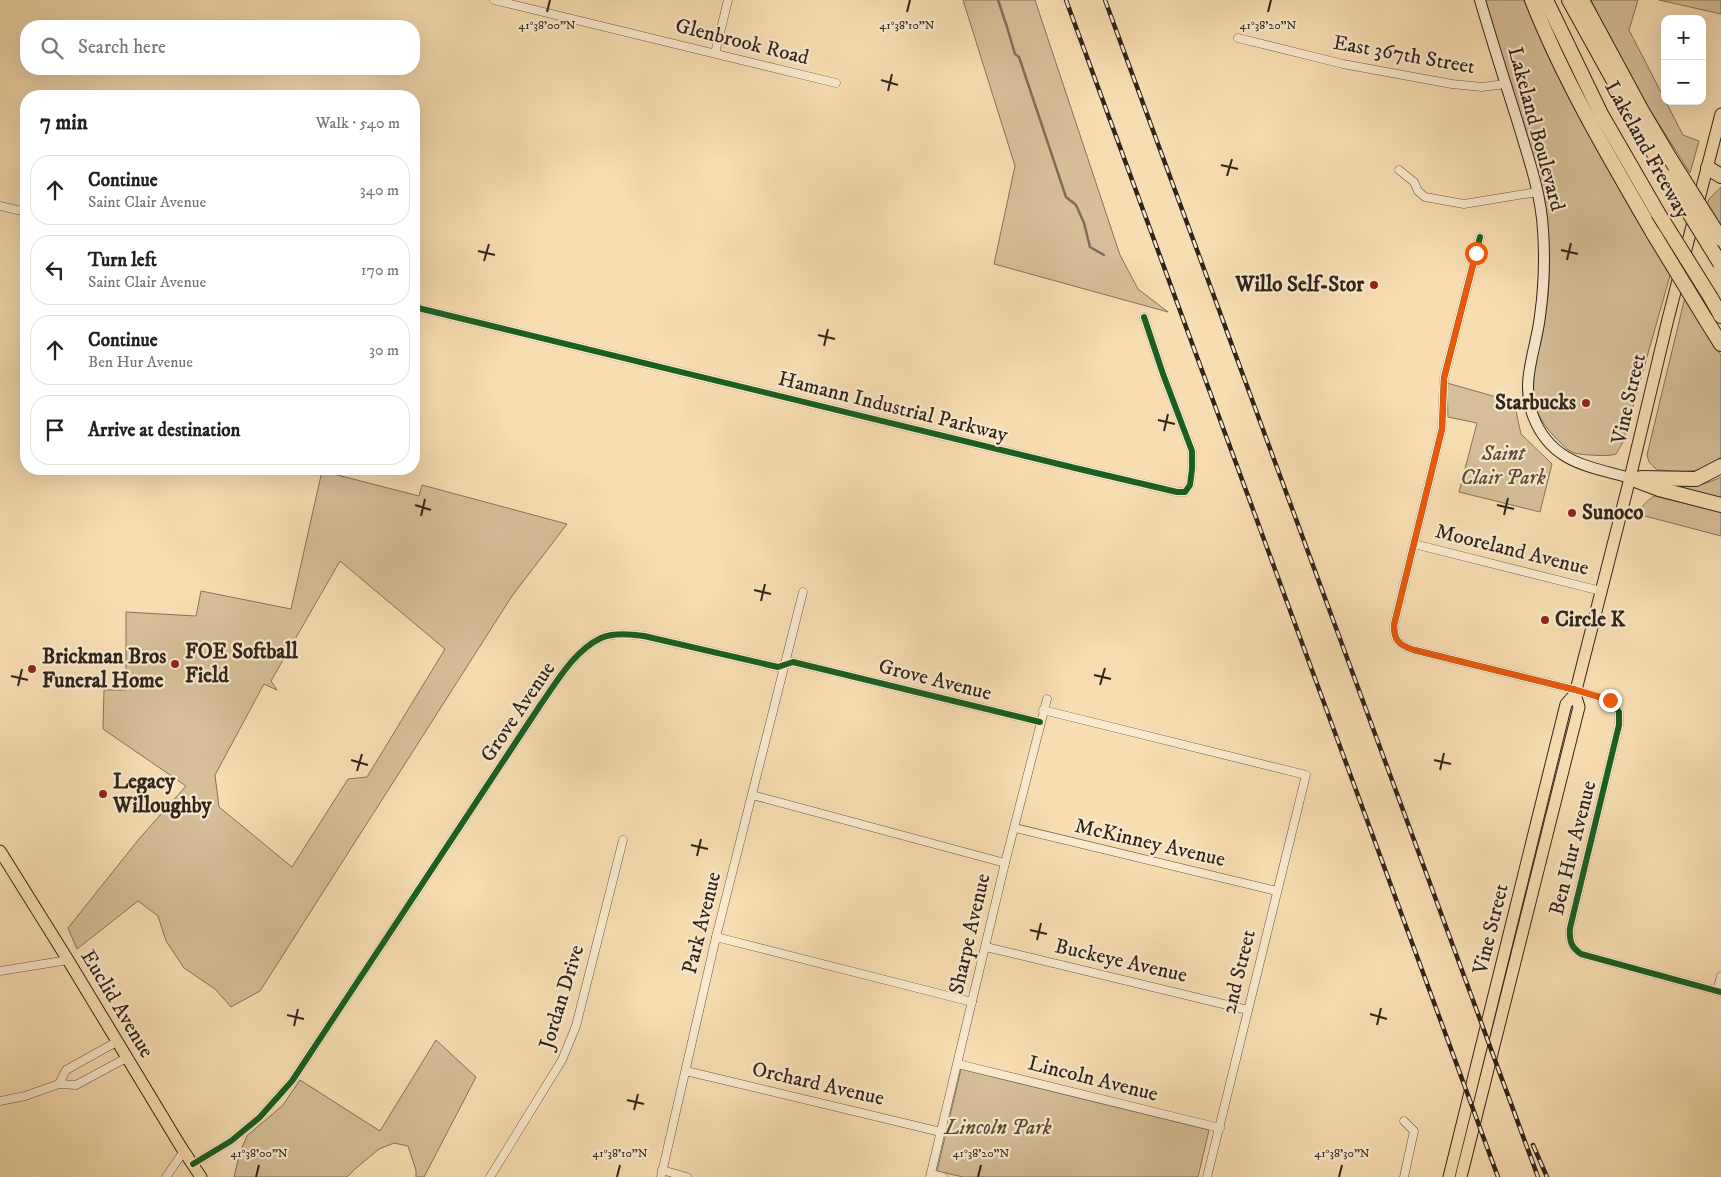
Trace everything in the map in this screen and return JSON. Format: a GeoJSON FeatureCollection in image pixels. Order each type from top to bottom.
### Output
{"type":"FeatureCollection","features":[{"type":"Feature","properties":{"kind":"highway"},"geometry":{"type":"LineString","coordinates":[[1532,0],[1570,85],[1614,166],[1721,344]]}},
{"type":"Feature","properties":{"kind":"highway","name":"Lakeland Freeway"},"geometry":{"type":"LineString","coordinates":[[1546,0],[1601,114],[1658,213],[1721,316]]}},
{"type":"Feature","properties":{"kind":"highway","name":"Lakeland Freeway"},"geometry":{"type":"LineString","coordinates":[[1569,0],[1667,177],[1720,264]]}},
{"type":"Feature","properties":{"kind":"highway"},"geometry":{"type":"LineString","coordinates":[[1582,0],[1671,160],[1721,239]]}},
{"type":"Feature","properties":{"kind":"highway"},"geometry":{"type":"LineString","coordinates":[[1714,168],[1721,176]]}},
{"type":"Feature","properties":{"kind":"highway"},"geometry":{"type":"LineString","coordinates":[[1630,478],[1696,479],[1721,466]]}},
{"type":"Feature","properties":{"kind":"highway"},"geometry":{"type":"LineString","coordinates":[[1630,478],[1659,489],[1721,505]]}},
{"type":"Feature","properties":{"kind":"main road","name":"Vine Street"},"geometry":{"type":"LineString","coordinates":[[1450,1177],[1566,704],[1576,692],[1668,318],[1714,168],[1721,114]]}},
{"type":"Feature","properties":{"kind":"main road","name":"Vine Street"},"geometry":{"type":"LineString","coordinates":[[1460,1177],[1580,707],[1576,692]]}},
{"type":"Feature","properties":{"kind":"main road","name":"Euclid Avenue"},"geometry":{"type":"LineString","coordinates":[[1,853],[201,1177]]}},
{"type":"Feature","properties":{"kind":"street","name":"Glenbrook Road"},"geometry":{"type":"LineString","coordinates":[[494,0],[836,83]]}},
{"type":"Feature","properties":{"kind":"street"},"geometry":{"type":"LineString","coordinates":[[715,53],[728,0]]}},
{"type":"Feature","properties":{"kind":"street","name":"Lakeland Boulevard"},"geometry":{"type":"LineString","coordinates":[[1480,0],[1534,176],[1543,227],[1544,274],[1540,318],[1526,386],[1533,417],[1546,440],[1558,452],[1572,461],[1630,478]]}},
{"type":"Feature","properties":{"kind":"street","name":"East 367th Street"},"geometry":{"type":"LineString","coordinates":[[1238,38],[1343,64],[1452,84],[1482,87],[1505,84]]}},
{"type":"Feature","properties":{"kind":"street"},"geometry":{"type":"LineString","coordinates":[[1399,170],[1414,182],[1418,191],[1425,197],[1464,204],[1537,192]]}},
{"type":"Feature","properties":{"kind":"street"},"geometry":{"type":"LineString","coordinates":[[0,206],[20,211]]}},
{"type":"Feature","properties":{"kind":"street"},"geometry":{"type":"LineString","coordinates":[[1480,237],[1444,378],[1442,429],[1394,625],[1394,634],[1396,640],[1403,646],[1414,650],[1576,692]]}},
{"type":"Feature","properties":{"kind":"street","name":"Hamann Industrial Parkway"},"geometry":{"type":"LineString","coordinates":[[420,308],[1075,468],[1177,492],[1185,492],[1190,485],[1192,451],[1144,317]]}},
{"type":"Feature","properties":{"kind":"street","name":"Mooreland Avenue"},"geometry":{"type":"LineString","coordinates":[[1414,544],[1601,591]]}},
{"type":"Feature","properties":{"kind":"street","name":"Park Avenue"},"geometry":{"type":"LineString","coordinates":[[662,1174],[716,937],[804,592]]}},
{"type":"Feature","properties":{"kind":"street","name":"Grove Avenue"},"geometry":{"type":"LineString","coordinates":[[193,1164],[231,1141],[245,1130],[259,1118],[292,1081],[541,704],[579,652],[602,637],[626,634],[644,636],[778,667],[793,662],[1040,722]]}},
{"type":"Feature","properties":{"kind":"street","name":"Ben Hur Avenue"},"geometry":{"type":"LineString","coordinates":[[1576,692],[1612,701],[1619,712],[1620,725],[1570,928],[1569,938],[1571,945],[1581,954],[1719,991]]}},
{"type":"Feature","properties":{"kind":"street","name":"Sharpe Avenue"},"geometry":{"type":"LineString","coordinates":[[931,1176],[1005,863],[1047,699]]}},
{"type":"Feature","properties":{"kind":"street","name":"2nd Street"},"geometry":{"type":"LineString","coordinates":[[1044,710],[1306,775],[1207,1177]]}},
{"type":"Feature","properties":{"kind":"street"},"geometry":{"type":"LineString","coordinates":[[752,795],[1005,863]]}},
{"type":"Feature","properties":{"kind":"street","name":"McKinney Avenue"},"geometry":{"type":"LineString","coordinates":[[1015,828],[1277,891]]}},
{"type":"Feature","properties":{"kind":"street","name":"Jordan Drive"},"geometry":{"type":"LineString","coordinates":[[490,1177],[562,1060],[576,1026],[623,840]]}},
{"type":"Feature","properties":{"kind":"street"},"geometry":{"type":"LineString","coordinates":[[716,937],[972,1002]]}},
{"type":"Feature","properties":{"kind":"street","name":"Buckeye Avenue"},"geometry":{"type":"LineString","coordinates":[[986,947],[1248,1010]]}},
{"type":"Feature","properties":{"kind":"street"},"geometry":{"type":"LineString","coordinates":[[0,971],[68,960]]}},
{"type":"Feature","properties":{"kind":"street"},"geometry":{"type":"LineString","coordinates":[[1719,991],[1721,976]]}},
{"type":"Feature","properties":{"kind":"street"},"geometry":{"type":"LineString","coordinates":[[59,1084],[66,1070],[118,1041]]}},
{"type":"Feature","properties":{"kind":"street"},"geometry":{"type":"LineString","coordinates":[[0,1101],[25,1096],[59,1084],[76,1085],[128,1057]]}},
{"type":"Feature","properties":{"kind":"street","name":"Lincoln Avenue"},"geometry":{"type":"LineString","coordinates":[[958,1064],[1220,1128]]}},
{"type":"Feature","properties":{"kind":"street","name":"Orchard Avenue"},"geometry":{"type":"LineString","coordinates":[[686,1071],[941,1132]]}},
{"type":"Feature","properties":{"kind":"street"},"geometry":{"type":"LineString","coordinates":[[1404,1121],[1414,1131],[1404,1177]]}},
{"type":"Feature","properties":{"kind":"street"},"geometry":{"type":"LineString","coordinates":[[166,1177],[184,1151]]}},
{"type":"Feature","properties":{"kind":"street"},"geometry":{"type":"LineString","coordinates":[[662,1174],[687,1177]]}},
{"type":"Feature","properties":{"kind":"street"},"geometry":{"type":"LineString","coordinates":[[931,1176],[943,1177]]}},
{"type":"Feature","properties":{"kind":"green space"},"geometry":{"type":"Polygon","coordinates":[[[963,0],[1035,0],[1120,255],[1138,289],[1168,312],[994,264],[1015,166],[963,0]]]}},
{"type":"Feature","properties":{"kind":"green space"},"geometry":{"type":"Polygon","coordinates":[[[1485,0],[1524,0],[1562,83],[1632,212],[1671,272],[1623,442],[1616,454],[1578,454],[1570,451],[1546,427],[1536,409],[1532,378],[1543,330],[1549,283],[1546,219],[1540,180],[1485,0]]]}},
{"type":"Feature","properties":{"kind":"green space"},"geometry":{"type":"Polygon","coordinates":[[[1591,0],[1638,0],[1629,30],[1661,92],[1661,105],[1668,105],[1683,135],[1699,141],[1690,173],[1629,77],[1591,0]]]}},
{"type":"Feature","properties":{"kind":"green space"},"geometry":{"type":"Polygon","coordinates":[[[1659,0],[1721,0],[1721,14],[1659,0]]]}},
{"type":"Feature","properties":{"kind":"green space"},"geometry":{"type":"Polygon","coordinates":[[[1721,187],[1721,230],[1707,206],[1709,199],[1721,187]]]}},
{"type":"Feature","properties":{"kind":"green space"},"geometry":{"type":"Polygon","coordinates":[[[1685,297],[1721,355],[1721,457],[1698,470],[1657,470],[1649,462],[1647,455],[1685,297]]]}},
{"type":"Feature","properties":{"kind":"green space","name":"Saint Clair Park"},"geometry":{"type":"Polygon","coordinates":[[[1447,383],[1514,402],[1521,434],[1552,464],[1540,512],[1459,492],[1477,423],[1448,417],[1447,383]]]}},
{"type":"Feature","properties":{"kind":"green space"},"geometry":{"type":"Polygon","coordinates":[[[321,475],[338,475],[419,496],[422,485],[567,524],[512,596],[260,991],[231,1007],[215,989],[184,968],[166,941],[158,916],[138,901],[77,949],[68,928],[139,839],[186,786],[103,729],[104,690],[126,690],[126,612],[196,616],[201,591],[291,609],[321,475]],[[340,561],[271,681],[277,690],[264,684],[215,775],[219,807],[292,867],[348,779],[367,777],[445,649],[340,561]]]}},
{"type":"Feature","properties":{"kind":"green space"},"geometry":{"type":"Polygon","coordinates":[[[1721,477],[1721,501],[1672,486],[1685,487],[1697,485],[1721,477]]]}},
{"type":"Feature","properties":{"kind":"green space"},"geometry":{"type":"Polygon","coordinates":[[[1654,496],[1721,512],[1721,536],[1641,515],[1643,506],[1654,496]]]}},
{"type":"Feature","properties":{"kind":"green space"},"geometry":{"type":"Polygon","coordinates":[[[436,1040],[476,1077],[424,1177],[416,1177],[416,1170],[408,1146],[394,1143],[379,1149],[347,1177],[234,1177],[240,1152],[247,1136],[283,1105],[300,1080],[380,1131],[436,1040]]]}},
{"type":"Feature","properties":{"kind":"green space","name":"Lincoln Park"},"geometry":{"type":"Polygon","coordinates":[[[961,1069],[1209,1130],[1198,1177],[963,1177],[937,1171],[961,1069]]]}},
{"type":"Feature","properties":{"kind":"waterway"},"geometry":{"type":"LineString","coordinates":[[998,0],[1015,54],[1019,57],[1066,197],[1076,205],[1084,223],[1090,247],[1104,255]]}},
{"type":"Feature","properties":{"kind":"railway"},"geometry":{"type":"LineString","coordinates":[[1066,0],[1498,1177]]}},
{"type":"Feature","properties":{"kind":"railway"},"geometry":{"type":"LineString","coordinates":[[1105,0],[1538,1177]]}},
{"type":"Feature","properties":{"kind":"railway"},"geometry":{"type":"LineString","coordinates":[[1533,1145],[1547,1177]]}},
{"type":"Feature","properties":{"kind":"cycle path"},"geometry":{"type":"LineString","coordinates":[[1480,237],[1444,378],[1442,429],[1394,625],[1396,639],[1401,644],[1414,650],[1576,690],[1612,701],[1619,712],[1619,725],[1570,928],[1571,943],[1581,954],[1721,992]]}},
{"type":"Feature","properties":{"kind":"cycle path"},"geometry":{"type":"LineString","coordinates":[[420,308],[1075,468],[1177,492],[1185,492],[1190,485],[1192,451],[1144,317]]}},
{"type":"Feature","properties":{"kind":"cycle path"},"geometry":{"type":"LineString","coordinates":[[193,1164],[231,1141],[259,1118],[292,1081],[554,685],[575,658],[601,638],[617,634],[639,635],[778,667],[793,662],[1040,722]]}},
{"type":"Feature","properties":{"kind":"place","name":"Willo Self-Stor"},"geometry":{"type":"Point","coordinates":[1374,285]}},
{"type":"Feature","properties":{"kind":"place","name":"Starbucks"},"geometry":{"type":"Point","coordinates":[1586,403]}},
{"type":"Feature","properties":{"kind":"place","name":"Sunoco"},"geometry":{"type":"Point","coordinates":[1572,513]}},
{"type":"Feature","properties":{"kind":"place","name":"Circle K"},"geometry":{"type":"Point","coordinates":[1545,620]}},
{"type":"Feature","properties":{"kind":"place","name":"FOE Softball Field"},"geometry":{"type":"Point","coordinates":[175,664]}},
{"type":"Feature","properties":{"kind":"place","name":"Brickman Bros Funeral Home"},"geometry":{"type":"Point","coordinates":[32,669]}},
{"type":"Feature","properties":{"kind":"place","name":"Legacy Willoughby"},"geometry":{"type":"Point","coordinates":[103,794]}},
{"type":"Feature","properties":{"kind":"route"},"geometry":{"type":"LineString","coordinates":[[1476,253],[1444,378],[1442,429],[1394,625],[1394,634],[1396,640],[1403,646],[1414,650],[1610,700]]}}]}
